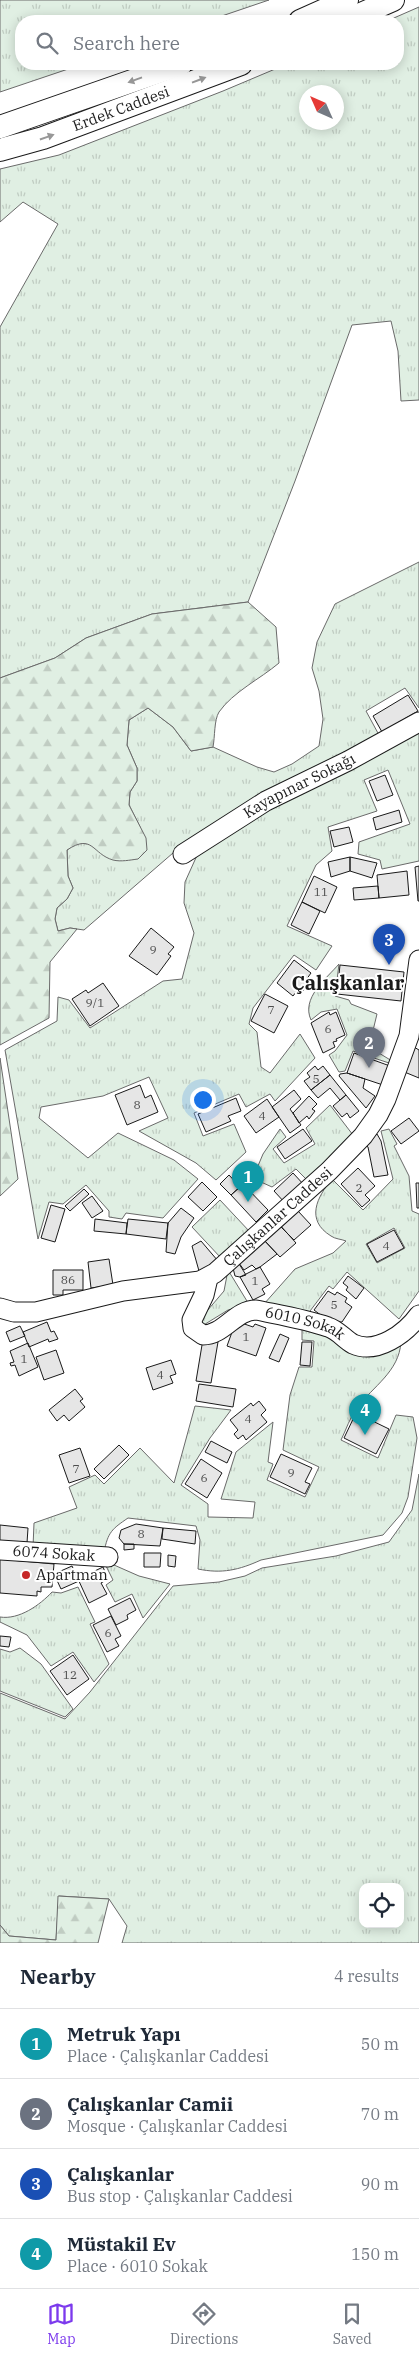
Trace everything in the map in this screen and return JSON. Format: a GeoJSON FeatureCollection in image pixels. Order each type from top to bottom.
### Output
{"type":"FeatureCollection","features":[{"type":"Feature","properties":{"kind":"main road"},"geometry":{"type":"LineString","coordinates":[[313,15],[347,0]]}},
{"type":"Feature","properties":{"kind":"main road"},"geometry":{"type":"LineString","coordinates":[[359,15],[393,0]]}},
{"type":"Feature","properties":{"kind":"main road","name":"Erdek Caddesi"},"geometry":{"type":"LineString","coordinates":[[0,127],[163,70]]}},
{"type":"Feature","properties":{"kind":"main road","name":"Erdek Caddesi"},"geometry":{"type":"LineString","coordinates":[[0,150],[44,138],[225,70]]}},
{"type":"Feature","properties":{"kind":"street","name":"Kayapınar Sokağı"},"geometry":{"type":"LineString","coordinates":[[182,854],[266,801],[348,761],[419,722]]}},
{"type":"Feature","properties":{"kind":"street","name":"Çalışkanlar Caddesi"},"geometry":{"type":"LineString","coordinates":[[208,1278],[312,1186],[368,1130],[386,1099],[414,1038],[419,960]]}},
{"type":"Feature","properties":{"kind":"street"},"geometry":{"type":"LineString","coordinates":[[5,1312],[36,1312],[123,1292],[208,1278]]}},
{"type":"Feature","properties":{"kind":"street","name":"6010 Sokak"},"geometry":{"type":"LineString","coordinates":[[208,1278],[204,1295],[192,1320],[193,1328],[203,1335],[209,1335],[245,1312],[256,1310],[329,1327],[354,1344],[374,1346],[392,1340],[417,1318]]}},
{"type":"Feature","properties":{"kind":"street","name":"6074 Sokak"},"geometry":{"type":"LineString","coordinates":[[0,1550],[108,1556]]}},
{"type":"Feature","properties":{"kind":"green space"},"geometry":{"type":"Polygon","coordinates":[[[0,0],[269,0],[225,15],[15,15],[15,70],[65,70],[0,92],[0,0]]]}},
{"type":"Feature","properties":{"kind":"green space"},"geometry":{"type":"Polygon","coordinates":[[[419,7],[419,400],[401,401],[398,351],[391,321],[352,325],[248,602],[152,614],[86,638],[55,658],[0,678],[0,327],[58,224],[23,202],[0,222],[0,169],[59,155],[273,70],[404,70],[404,15],[401,15],[419,7]]]}},
{"type":"Feature","properties":{"kind":"green space"},"geometry":{"type":"Polygon","coordinates":[[[419,562],[419,708],[405,688],[366,711],[379,735],[263,795],[188,840],[84,930],[70,928],[58,931],[55,919],[57,908],[67,899],[73,888],[68,876],[67,850],[77,843],[90,844],[140,827],[129,805],[130,792],[137,781],[137,768],[127,745],[129,720],[148,708],[173,727],[191,751],[213,747],[257,767],[274,772],[292,764],[319,746],[323,719],[319,691],[312,668],[317,642],[335,604],[419,562]]]}},
{"type":"Feature","properties":{"kind":"green space"},"geometry":{"type":"Polygon","coordinates":[[[248,602],[276,627],[279,663],[239,692],[219,712],[215,724],[213,747],[191,751],[173,727],[148,708],[129,720],[127,745],[137,768],[137,781],[130,792],[129,805],[146,838],[147,850],[138,859],[119,861],[106,857],[87,844],[76,845],[67,850],[68,876],[73,888],[67,899],[57,908],[55,919],[58,931],[70,928],[77,929],[50,962],[49,1018],[0,1045],[0,678],[55,658],[86,638],[152,614],[248,602]]]}},
{"type":"Feature","properties":{"kind":"green space"},"geometry":{"type":"Polygon","coordinates":[[[419,733],[419,861],[382,869],[380,860],[358,854],[359,842],[410,824],[388,770],[364,780],[377,811],[328,827],[332,851],[316,865],[287,926],[332,946],[316,970],[294,955],[253,1008],[249,1024],[257,1032],[261,1067],[270,1073],[300,1034],[315,1058],[275,1101],[270,1094],[246,1107],[239,1094],[194,1113],[203,1136],[234,1124],[246,1152],[216,1180],[196,1163],[139,1131],[168,1118],[149,1077],[103,1096],[41,1107],[39,1118],[88,1158],[118,1133],[174,1160],[198,1179],[163,1218],[126,1213],[122,1219],[109,1217],[109,1211],[86,1185],[63,1204],[49,1202],[38,1239],[5,1050],[57,1021],[58,997],[69,1000],[90,1028],[163,981],[182,979],[194,933],[184,903],[185,882],[199,851],[210,841],[379,751],[419,733]]]}},
{"type":"Feature","properties":{"kind":"green space"},"geometry":{"type":"Polygon","coordinates":[[[339,964],[335,996],[349,1000],[351,1004],[377,1014],[369,1047],[392,1061],[392,1064],[353,1051],[345,1071],[339,1072],[329,1055],[335,1051],[347,1035],[337,1009],[321,1012],[311,1020],[309,1004],[316,989],[339,964]]]}},
{"type":"Feature","properties":{"kind":"green space"},"geometry":{"type":"Polygon","coordinates":[[[0,1058],[18,1179],[0,1196],[0,1058]]]}},
{"type":"Feature","properties":{"kind":"green space"},"geometry":{"type":"Polygon","coordinates":[[[330,1105],[353,1135],[308,1181],[296,1169],[272,1187],[261,1182],[255,1173],[263,1154],[280,1129],[286,1137],[273,1149],[284,1163],[315,1144],[306,1128],[330,1105]]]}},
{"type":"Feature","properties":{"kind":"green space"},"geometry":{"type":"Polygon","coordinates":[[[389,1129],[397,1144],[394,1146],[409,1176],[412,1211],[419,1214],[419,1291],[399,1319],[347,1272],[333,1289],[329,1286],[307,1315],[264,1304],[295,1269],[333,1253],[346,1241],[333,1237],[323,1230],[316,1216],[318,1201],[332,1179],[363,1210],[393,1179],[381,1131],[389,1129]],[[394,1228],[366,1244],[377,1263],[405,1248],[394,1228]]]}},
{"type":"Feature","properties":{"kind":"green space"},"geometry":{"type":"Polygon","coordinates":[[[220,1200],[250,1232],[221,1258],[192,1227],[220,1200]]]}},
{"type":"Feature","properties":{"kind":"green space"},"geometry":{"type":"Polygon","coordinates":[[[228,1270],[250,1306],[228,1310],[202,1326],[201,1318],[224,1291],[228,1270]]]}},
{"type":"Feature","properties":{"kind":"green space"},"geometry":{"type":"Polygon","coordinates":[[[302,1328],[335,1337],[401,1342],[396,1362],[357,1408],[341,1440],[378,1458],[396,1415],[413,1417],[417,1438],[408,1497],[402,1513],[383,1535],[261,1560],[238,1569],[223,1571],[198,1569],[200,1540],[196,1526],[128,1518],[112,1532],[107,1540],[104,1552],[33,1547],[34,1523],[77,1508],[69,1487],[95,1475],[104,1484],[140,1448],[174,1483],[195,1406],[231,1410],[210,1438],[181,1485],[208,1504],[208,1517],[253,1518],[255,1502],[221,1499],[236,1452],[273,1422],[268,1462],[273,1464],[267,1480],[305,1497],[319,1467],[283,1450],[290,1395],[299,1367],[312,1367],[314,1341],[302,1340],[302,1328]]]}},
{"type":"Feature","properties":{"kind":"green space"},"geometry":{"type":"Polygon","coordinates":[[[419,1474],[419,1943],[122,1943],[127,1926],[109,1899],[59,1896],[56,1940],[9,1936],[0,1925],[0,1693],[65,1719],[90,1692],[173,1586],[219,1582],[245,1576],[262,1568],[336,1556],[389,1542],[412,1510],[419,1474]]]}},
{"type":"Feature","properties":{"kind":"green space"},"geometry":{"type":"Polygon","coordinates":[[[114,1565],[139,1576],[170,1584],[143,1618],[132,1594],[115,1602],[106,1585],[113,1580],[106,1566],[114,1565]]]}},
{"type":"Feature","properties":{"kind":"green space"},"geometry":{"type":"Polygon","coordinates":[[[78,1587],[95,1622],[90,1624],[109,1664],[94,1682],[73,1652],[51,1666],[27,1635],[0,1622],[0,1617],[22,1614],[41,1602],[52,1592],[61,1593],[78,1587]]]}},
{"type":"Feature","properties":{"kind":"green space"},"geometry":{"type":"Polygon","coordinates":[[[20,1648],[41,1664],[73,1709],[65,1717],[0,1691],[0,1649],[10,1652],[20,1648]]]}},
{"type":"Feature","properties":{"kind":"green space"},"geometry":{"type":"Polygon","coordinates":[[[58,1896],[109,1899],[98,1943],[0,1943],[0,1925],[9,1936],[56,1940],[58,1896]]]}},
{"type":"Feature","properties":{"kind":"building"},"geometry":{"type":"Polygon","coordinates":[[[408,695],[418,711],[382,732],[373,716],[408,695]]]}},
{"type":"Feature","properties":{"kind":"building"},"geometry":{"type":"Polygon","coordinates":[[[385,775],[393,795],[377,801],[369,781],[385,775]]]}},
{"type":"Feature","properties":{"kind":"building"},"geometry":{"type":"Polygon","coordinates":[[[399,810],[402,822],[376,830],[373,818],[399,810]]]}},
{"type":"Feature","properties":{"kind":"building"},"geometry":{"type":"Polygon","coordinates":[[[349,827],[353,842],[334,847],[330,831],[349,827]]]}},
{"type":"Feature","properties":{"kind":"building"},"geometry":{"type":"Polygon","coordinates":[[[350,857],[350,871],[331,877],[328,862],[350,857]]]}},
{"type":"Feature","properties":{"kind":"building"},"geometry":{"type":"Polygon","coordinates":[[[350,857],[377,863],[372,878],[350,871],[350,857]]]}},
{"type":"Feature","properties":{"kind":"building"},"geometry":{"type":"Polygon","coordinates":[[[419,866],[419,901],[418,901],[415,867],[419,866]]]}},
{"type":"Feature","properties":{"kind":"building"},"geometry":{"type":"Polygon","coordinates":[[[407,871],[409,895],[379,898],[377,875],[407,871]]]}},
{"type":"Feature","properties":{"kind":"building"},"geometry":{"type":"Polygon","coordinates":[[[314,876],[337,887],[325,913],[302,902],[314,876]]]}},
{"type":"Feature","properties":{"kind":"building"},"geometry":{"type":"Polygon","coordinates":[[[378,886],[379,898],[354,900],[353,888],[378,886]]]}},
{"type":"Feature","properties":{"kind":"building"},"geometry":{"type":"Polygon","coordinates":[[[302,902],[320,911],[309,934],[291,925],[302,902]]]}},
{"type":"Feature","properties":{"kind":"building"},"geometry":{"type":"Polygon","coordinates":[[[151,928],[174,947],[168,954],[171,956],[157,975],[129,956],[151,928]]]}},
{"type":"Feature","properties":{"kind":"building"},"geometry":{"type":"Polygon","coordinates":[[[294,960],[311,973],[306,980],[310,983],[303,991],[299,988],[293,996],[277,983],[294,960]]]}},
{"type":"Feature","properties":{"kind":"building"},"geometry":{"type":"Polygon","coordinates":[[[340,965],[404,972],[401,1001],[337,994],[340,965]]]}},
{"type":"Feature","properties":{"kind":"building"},"geometry":{"type":"Polygon","coordinates":[[[103,983],[119,1006],[90,1026],[72,999],[86,990],[88,993],[103,983]]]}},
{"type":"Feature","properties":{"kind":"building"},"geometry":{"type":"Polygon","coordinates":[[[265,994],[288,1006],[274,1033],[251,1021],[265,994]]]}},
{"type":"Feature","properties":{"kind":"building"},"geometry":{"type":"Polygon","coordinates":[[[329,1012],[330,1015],[336,1012],[345,1035],[333,1042],[335,1047],[323,1053],[311,1023],[329,1012]]]}},
{"type":"Feature","properties":{"kind":"building"},"geometry":{"type":"Polygon","coordinates":[[[414,1047],[419,1050],[419,1078],[402,1071],[414,1047]]]}},
{"type":"Feature","properties":{"kind":"building"},"geometry":{"type":"Polygon","coordinates":[[[354,1053],[390,1066],[383,1085],[347,1073],[354,1053]]]}},
{"type":"Feature","properties":{"kind":"building"},"geometry":{"type":"Polygon","coordinates":[[[315,1066],[318,1070],[323,1066],[330,1075],[311,1090],[304,1081],[310,1077],[307,1073],[315,1066]]]}},
{"type":"Feature","properties":{"kind":"building"},"geometry":{"type":"Polygon","coordinates":[[[347,1073],[365,1079],[363,1088],[375,1096],[366,1108],[339,1076],[340,1074],[347,1073]]]}},
{"type":"Feature","properties":{"kind":"building"},"geometry":{"type":"Polygon","coordinates":[[[330,1075],[346,1095],[340,1100],[330,1088],[318,1098],[311,1090],[330,1075]]]}},
{"type":"Feature","properties":{"kind":"building"},"geometry":{"type":"Polygon","coordinates":[[[140,1085],[145,1098],[151,1095],[158,1112],[127,1125],[115,1095],[140,1085]]]}},
{"type":"Feature","properties":{"kind":"building"},"geometry":{"type":"Polygon","coordinates":[[[294,1090],[301,1099],[290,1109],[301,1125],[290,1133],[272,1107],[294,1090]]]}},
{"type":"Feature","properties":{"kind":"building"},"geometry":{"type":"Polygon","coordinates":[[[346,1095],[359,1111],[350,1118],[347,1113],[342,1117],[333,1106],[346,1095]]]}},
{"type":"Feature","properties":{"kind":"building"},"geometry":{"type":"Polygon","coordinates":[[[309,1096],[317,1104],[312,1109],[315,1111],[309,1119],[307,1116],[299,1123],[293,1113],[309,1096]]]}},
{"type":"Feature","properties":{"kind":"building"},"geometry":{"type":"Polygon","coordinates":[[[236,1098],[241,1111],[228,1116],[231,1121],[206,1132],[198,1114],[236,1098]]]}},
{"type":"Feature","properties":{"kind":"building"},"geometry":{"type":"Polygon","coordinates":[[[267,1099],[279,1117],[256,1133],[244,1116],[267,1099]]]}},
{"type":"Feature","properties":{"kind":"building"},"geometry":{"type":"Polygon","coordinates":[[[409,1118],[419,1131],[401,1144],[391,1131],[409,1118]]]}},
{"type":"Feature","properties":{"kind":"building"},"geometry":{"type":"Polygon","coordinates":[[[303,1129],[312,1141],[285,1159],[277,1147],[303,1129]]]}},
{"type":"Feature","properties":{"kind":"building"},"geometry":{"type":"Polygon","coordinates":[[[377,1134],[381,1141],[388,1175],[374,1177],[368,1147],[363,1143],[377,1134]]]}},
{"type":"Feature","properties":{"kind":"building"},"geometry":{"type":"Polygon","coordinates":[[[358,1168],[375,1186],[365,1195],[370,1200],[362,1207],[341,1184],[358,1168]]]}},
{"type":"Feature","properties":{"kind":"building"},"geometry":{"type":"Polygon","coordinates":[[[293,1173],[305,1186],[286,1204],[274,1191],[293,1173]]]}},
{"type":"Feature","properties":{"kind":"building"},"geometry":{"type":"Polygon","coordinates":[[[229,1175],[240,1187],[231,1195],[220,1184],[229,1175]]]}},
{"type":"Feature","properties":{"kind":"building"},"geometry":{"type":"Polygon","coordinates":[[[202,1182],[217,1197],[203,1211],[188,1197],[202,1182]]]}},
{"type":"Feature","properties":{"kind":"building"},"geometry":{"type":"Polygon","coordinates":[[[416,1183],[419,1183],[419,1208],[417,1208],[416,1183]]]}},
{"type":"Feature","properties":{"kind":"building"},"geometry":{"type":"Polygon","coordinates":[[[243,1184],[268,1210],[256,1222],[231,1195],[243,1184]]]}},
{"type":"Feature","properties":{"kind":"building"},"geometry":{"type":"Polygon","coordinates":[[[84,1189],[89,1194],[70,1211],[65,1206],[84,1189]]]}},
{"type":"Feature","properties":{"kind":"building"},"geometry":{"type":"Polygon","coordinates":[[[92,1196],[103,1211],[92,1218],[82,1203],[92,1196]]]}},
{"type":"Feature","properties":{"kind":"building"},"geometry":{"type":"Polygon","coordinates":[[[51,1205],[65,1209],[55,1242],[41,1238],[51,1205]]]}},
{"type":"Feature","properties":{"kind":"building"},"geometry":{"type":"Polygon","coordinates":[[[181,1208],[194,1218],[181,1237],[175,1254],[166,1252],[168,1223],[181,1208]]]}},
{"type":"Feature","properties":{"kind":"building"},"geometry":{"type":"Polygon","coordinates":[[[298,1211],[311,1225],[294,1240],[281,1227],[298,1211]]]}},
{"type":"Feature","properties":{"kind":"building"},"geometry":{"type":"Polygon","coordinates":[[[95,1219],[127,1223],[126,1234],[94,1231],[95,1219]]]}},
{"type":"Feature","properties":{"kind":"building"},"geometry":{"type":"Polygon","coordinates":[[[128,1219],[168,1223],[166,1239],[126,1234],[128,1219]]]}},
{"type":"Feature","properties":{"kind":"building"},"geometry":{"type":"Polygon","coordinates":[[[279,1224],[296,1243],[280,1257],[263,1239],[279,1224]]]}},
{"type":"Feature","properties":{"kind":"building"},"geometry":{"type":"Polygon","coordinates":[[[394,1230],[404,1248],[377,1262],[367,1244],[394,1230]]]}},
{"type":"Feature","properties":{"kind":"building"},"geometry":{"type":"Polygon","coordinates":[[[263,1239],[277,1254],[256,1269],[252,1265],[244,1270],[236,1259],[263,1239]]]}},
{"type":"Feature","properties":{"kind":"building"},"geometry":{"type":"Polygon","coordinates":[[[201,1241],[218,1261],[199,1271],[192,1246],[201,1241]]]}},
{"type":"Feature","properties":{"kind":"building"},"geometry":{"type":"Polygon","coordinates":[[[109,1259],[113,1285],[91,1288],[88,1262],[109,1259]]]}},
{"type":"Feature","properties":{"kind":"building"},"geometry":{"type":"Polygon","coordinates":[[[236,1259],[246,1275],[235,1276],[232,1264],[236,1259]]]}},
{"type":"Feature","properties":{"kind":"building"},"geometry":{"type":"Polygon","coordinates":[[[260,1267],[270,1284],[262,1289],[265,1294],[253,1300],[240,1277],[260,1267]]]}},
{"type":"Feature","properties":{"kind":"building"},"geometry":{"type":"Polygon","coordinates":[[[53,1270],[83,1270],[83,1290],[63,1290],[63,1295],[53,1295],[53,1270]]]}},
{"type":"Feature","properties":{"kind":"building"},"geometry":{"type":"Polygon","coordinates":[[[348,1276],[364,1288],[356,1299],[346,1290],[348,1287],[343,1283],[348,1276]]]}},
{"type":"Feature","properties":{"kind":"building"},"geometry":{"type":"Polygon","coordinates":[[[328,1291],[335,1295],[337,1292],[347,1298],[345,1302],[352,1307],[342,1322],[330,1322],[314,1310],[328,1291]]]}},
{"type":"Feature","properties":{"kind":"building"},"geometry":{"type":"Polygon","coordinates":[[[236,1321],[253,1327],[255,1324],[266,1328],[256,1356],[227,1346],[236,1321]]]}},
{"type":"Feature","properties":{"kind":"building"},"geometry":{"type":"Polygon","coordinates":[[[47,1322],[51,1332],[54,1331],[58,1339],[49,1342],[48,1339],[29,1347],[23,1332],[47,1322]]]}},
{"type":"Feature","properties":{"kind":"building"},"geometry":{"type":"Polygon","coordinates":[[[20,1326],[25,1336],[10,1342],[6,1332],[20,1326]]]}},
{"type":"Feature","properties":{"kind":"building"},"geometry":{"type":"Polygon","coordinates":[[[280,1334],[289,1338],[279,1362],[269,1358],[280,1334]]]}},
{"type":"Feature","properties":{"kind":"building"},"geometry":{"type":"Polygon","coordinates":[[[203,1339],[218,1342],[211,1383],[196,1381],[203,1339]]]}},
{"type":"Feature","properties":{"kind":"building"},"geometry":{"type":"Polygon","coordinates":[[[302,1342],[312,1342],[310,1366],[300,1365],[302,1342]]]}},
{"type":"Feature","properties":{"kind":"building"},"geometry":{"type":"Polygon","coordinates":[[[28,1343],[38,1367],[19,1376],[15,1365],[11,1366],[10,1363],[14,1362],[10,1351],[28,1343]]]}},
{"type":"Feature","properties":{"kind":"building"},"geometry":{"type":"Polygon","coordinates":[[[56,1350],[64,1373],[44,1380],[36,1357],[56,1350]]]}},
{"type":"Feature","properties":{"kind":"building"},"geometry":{"type":"Polygon","coordinates":[[[171,1360],[176,1374],[170,1376],[173,1383],[153,1390],[146,1368],[171,1360]]]}},
{"type":"Feature","properties":{"kind":"building"},"geometry":{"type":"Polygon","coordinates":[[[199,1384],[236,1389],[233,1407],[196,1401],[199,1384]]]}},
{"type":"Feature","properties":{"kind":"building"},"geometry":{"type":"Polygon","coordinates":[[[75,1389],[83,1399],[80,1401],[85,1407],[69,1421],[64,1415],[57,1421],[49,1410],[75,1389]]]}},
{"type":"Feature","properties":{"kind":"building"},"geometry":{"type":"Polygon","coordinates":[[[259,1401],[266,1410],[261,1415],[267,1422],[246,1440],[243,1435],[238,1439],[234,1434],[238,1430],[230,1420],[251,1403],[253,1406],[259,1401]]]}},
{"type":"Feature","properties":{"kind":"building"},"geometry":{"type":"Polygon","coordinates":[[[356,1413],[389,1429],[376,1454],[344,1438],[356,1413]]]}},
{"type":"Feature","properties":{"kind":"building"},"geometry":{"type":"Polygon","coordinates":[[[211,1441],[232,1452],[227,1463],[205,1452],[211,1441]]]}},
{"type":"Feature","properties":{"kind":"building"},"geometry":{"type":"Polygon","coordinates":[[[119,1445],[129,1455],[104,1479],[94,1469],[119,1445]]]}},
{"type":"Feature","properties":{"kind":"building"},"geometry":{"type":"Polygon","coordinates":[[[80,1448],[90,1476],[69,1483],[59,1455],[80,1448]]]}},
{"type":"Feature","properties":{"kind":"building"},"geometry":{"type":"Polygon","coordinates":[[[281,1454],[312,1468],[305,1482],[310,1484],[305,1494],[270,1477],[281,1454]]]}},
{"type":"Feature","properties":{"kind":"building"},"geometry":{"type":"Polygon","coordinates":[[[201,1459],[222,1473],[207,1498],[185,1484],[201,1459]]]}},
{"type":"Feature","properties":{"kind":"building"},"geometry":{"type":"Polygon","coordinates":[[[136,1524],[163,1528],[160,1546],[124,1544],[119,1538],[121,1530],[136,1524]]]}},
{"type":"Feature","properties":{"kind":"building"},"geometry":{"type":"Polygon","coordinates":[[[0,1525],[28,1528],[27,1543],[0,1541],[0,1525]]]}},
{"type":"Feature","properties":{"kind":"building"},"geometry":{"type":"Polygon","coordinates":[[[163,1528],[196,1531],[195,1544],[162,1539],[163,1528]]]}},
{"type":"Feature","properties":{"kind":"building"},"geometry":{"type":"Polygon","coordinates":[[[124,1544],[134,1544],[134,1549],[124,1550],[124,1544]]]}},
{"type":"Feature","properties":{"kind":"building"},"geometry":{"type":"Polygon","coordinates":[[[144,1553],[161,1553],[160,1567],[144,1567],[144,1553]]]}},
{"type":"Feature","properties":{"kind":"building"},"geometry":{"type":"Polygon","coordinates":[[[168,1555],[176,1556],[175,1567],[168,1566],[168,1555]]]}},
{"type":"Feature","properties":{"kind":"building","name":"Apartman"},"geometry":{"type":"Polygon","coordinates":[[[0,1559],[54,1564],[52,1587],[41,1587],[41,1592],[37,1591],[37,1596],[0,1593],[0,1559]]]}},
{"type":"Feature","properties":{"kind":"building"},"geometry":{"type":"Polygon","coordinates":[[[72,1566],[79,1581],[61,1589],[54,1574],[72,1566]]]}},
{"type":"Feature","properties":{"kind":"building"},"geometry":{"type":"Polygon","coordinates":[[[103,1567],[108,1579],[101,1583],[107,1594],[89,1603],[78,1579],[103,1567]]]}},
{"type":"Feature","properties":{"kind":"building"},"geometry":{"type":"Polygon","coordinates":[[[130,1598],[136,1610],[127,1615],[128,1619],[116,1625],[108,1609],[130,1598]]]}},
{"type":"Feature","properties":{"kind":"building"},"geometry":{"type":"Polygon","coordinates":[[[111,1616],[121,1636],[115,1639],[119,1646],[107,1652],[93,1625],[111,1616]]]}},
{"type":"Feature","properties":{"kind":"building"},"geometry":{"type":"Polygon","coordinates":[[[0,1636],[11,1637],[9,1647],[0,1646],[0,1636]]]}},
{"type":"Feature","properties":{"kind":"building"},"geometry":{"type":"Polygon","coordinates":[[[73,1655],[89,1679],[67,1695],[50,1671],[73,1655]]]}},
{"type":"Feature","properties":{"kind":"place","name":"Çalışkanlar"},"geometry":{"type":"Point","coordinates":[389,965]}},
{"type":"Feature","properties":{"kind":"place","name":"Çalışkanlar Camii"},"geometry":{"type":"Point","coordinates":[369,1068]}},
{"type":"Feature","properties":{"kind":"place","name":"Metruk Yapı"},"geometry":{"type":"Point","coordinates":[248,1202]}},
{"type":"Feature","properties":{"kind":"place","name":"Müstakil Ev"},"geometry":{"type":"Point","coordinates":[365,1435]}},
{"type":"Feature","properties":{"kind":"place","name":"Apartman"},"geometry":{"type":"Point","coordinates":[26,1575]}},
{"type":"Feature","properties":{"kind":"district","name":"Çalışkanlar"},"geometry":{"type":"Point","coordinates":[348,983]}}]}
